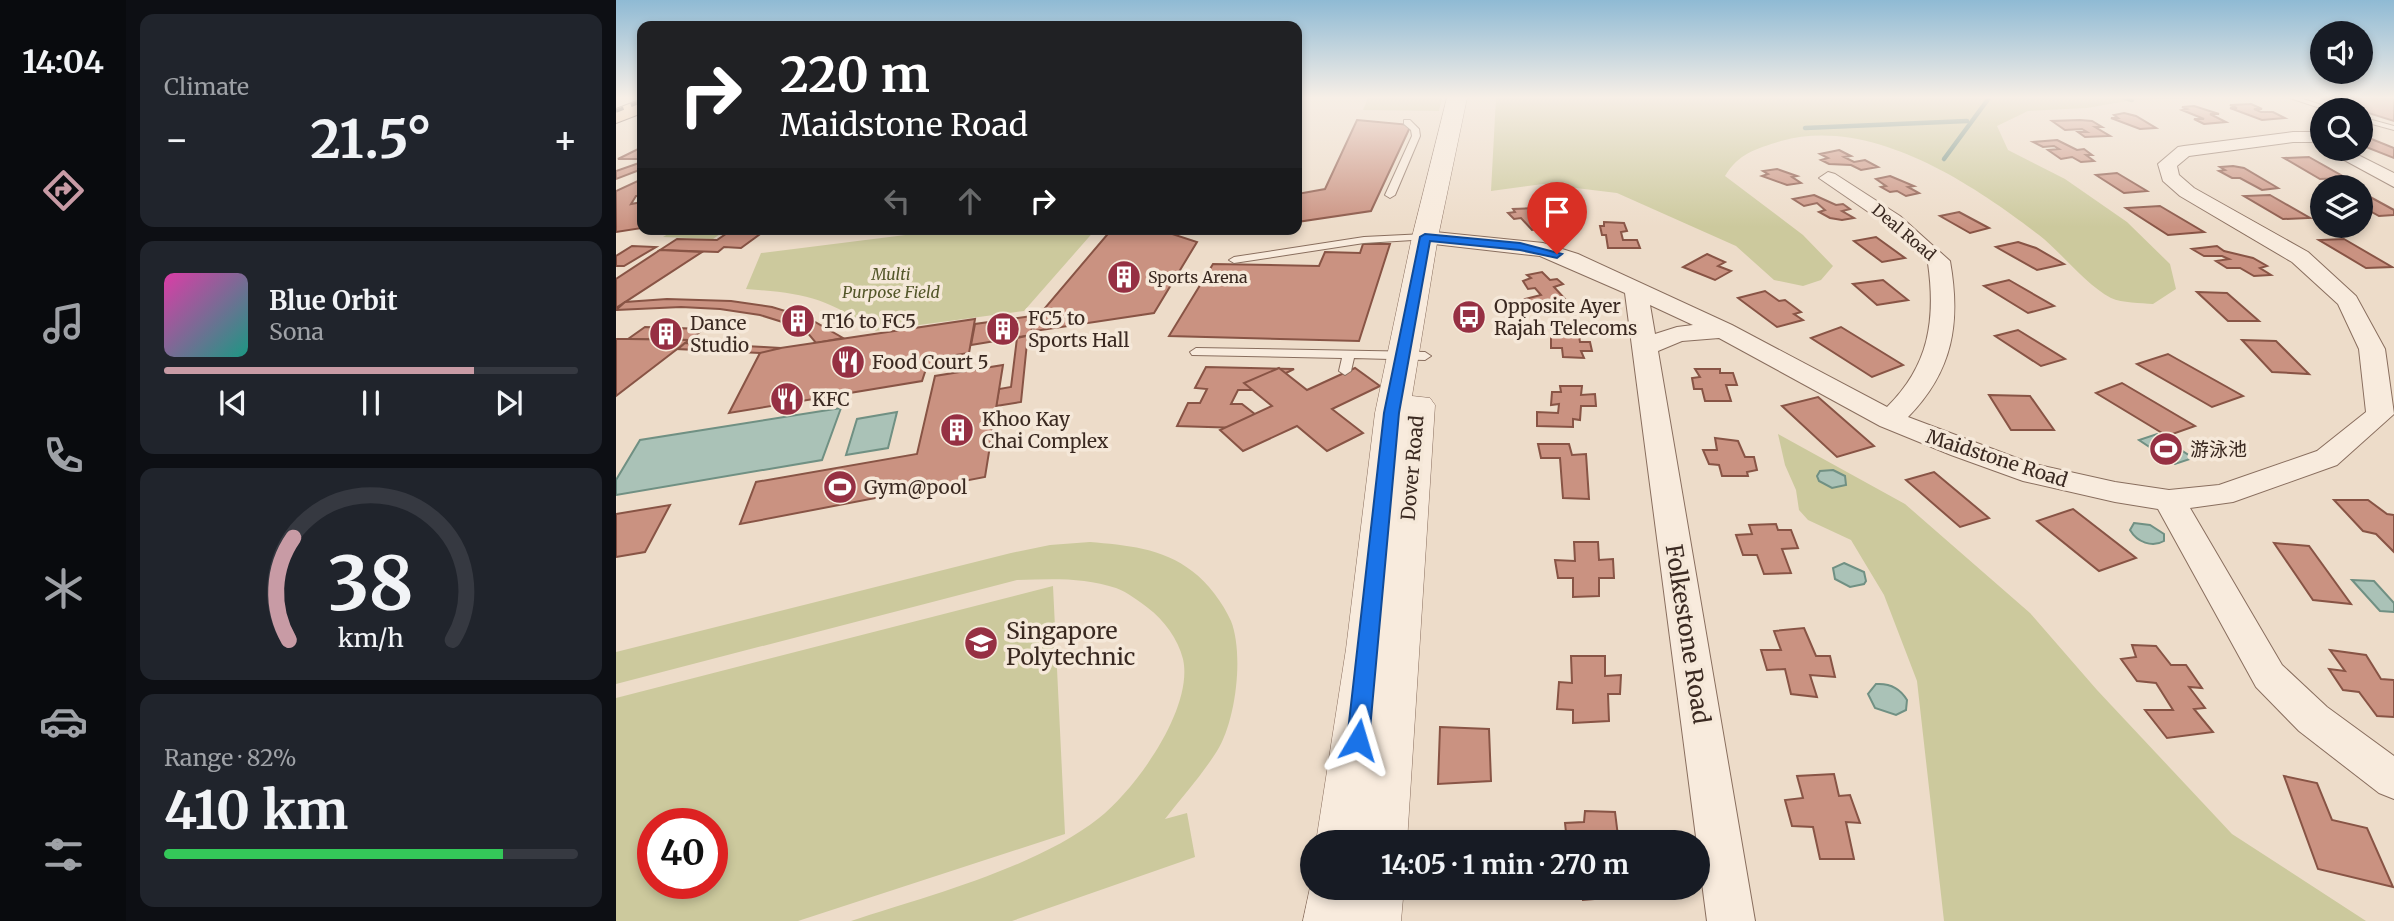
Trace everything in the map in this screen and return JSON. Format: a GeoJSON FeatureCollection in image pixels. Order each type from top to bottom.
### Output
{"type":"FeatureCollection","features":[{"type":"Feature","properties":{"kind":"street","name":"Dover Road"},"geometry":{"type":"LineString","coordinates":[[1446,222],[1453,141]]}},
{"type":"Feature","properties":{"kind":"street","name":"Dover Road"},"geometry":{"type":"LineString","coordinates":[[1379,830],[1372,760],[1392,413],[1413,356],[1467,141]]}},
{"type":"Feature","properties":{"kind":"street","name":"Maidstone Road"},"geometry":{"type":"LineString","coordinates":[[1446,222],[1543,250],[1636,288],[1723,330],[1890,420],[2023,471],[2105,490],[2169,500],[2222,495],[2327,458],[2387,415],[2372,349],[2348,301],[2300,257],[2187,192],[2170,177],[2167,164],[2185,151],[2262,141]]}},
{"type":"Feature","properties":{"kind":"street"},"geometry":{"type":"LineString","coordinates":[[2356,161],[2394,181]]}},
{"type":"Feature","properties":{"kind":"street","name":"Deal Road"},"geometry":{"type":"LineString","coordinates":[[1828,178],[1893,220],[1939,261],[1944,307],[1933,362],[1919,388],[1890,420]]}},
{"type":"Feature","properties":{"kind":"street","name":"Folkestone Road"},"geometry":{"type":"LineString","coordinates":[[1636,288],[1731,921]]}},
{"type":"Feature","properties":{"kind":"street"},"geometry":{"type":"LineString","coordinates":[[1644,348],[1677,334],[1723,330]]}},
{"type":"Feature","properties":{"kind":"street"},"geometry":{"type":"LineString","coordinates":[[2169,500],[2269,676],[2285,696],[2316,723],[2394,780]]}},
{"type":"Feature","properties":{"kind":"street","name":"Dover Road"},"geometry":{"type":"LineString","coordinates":[[1347,830],[1372,760]]}},
{"type":"Feature","properties":{"kind":"street"},"geometry":{"type":"LineString","coordinates":[[1332,921],[1335,900]]}},
{"type":"Feature","properties":{"kind":"street"},"geometry":{"type":"LineString","coordinates":[[1372,921],[1374,900]]}},
{"type":"Feature","properties":{"kind":"lane"},"geometry":{"type":"LineString","coordinates":[[1390,195],[1414,141]]}},
{"type":"Feature","properties":{"kind":"lane"},"geometry":{"type":"LineString","coordinates":[[1234,260],[1364,240],[1446,222]]}},
{"type":"Feature","properties":{"kind":"lane"},"geometry":{"type":"LineString","coordinates":[[1196,352],[1413,356]]}},
{"type":"Feature","properties":{"kind":"lane"},"geometry":{"type":"LineString","coordinates":[[1345,371],[1349,355]]}},
{"type":"Feature","properties":{"kind":"green space"},"geometry":{"type":"Polygon","coordinates":[[[1494,141],[1781,141],[1742,157],[1725,176],[1803,235],[1833,266],[1821,280],[1803,286],[1774,280],[1736,246],[1617,193],[1543,184],[1491,191],[1494,141]]]}},
{"type":"Feature","properties":{"kind":"green space"},"geometry":{"type":"Polygon","coordinates":[[[1863,141],[2004,141],[2008,150],[2065,179],[2127,222],[2170,264],[2176,289],[2153,304],[2111,298],[2092,285],[2039,235],[1983,195],[1918,159],[1863,141]]]}},
{"type":"Feature","properties":{"kind":"green space"},"geometry":{"type":"Polygon","coordinates":[[[666,235],[719,235],[713,239],[663,237],[666,235]]]}},
{"type":"Feature","properties":{"kind":"green space","name":"Multi Purpose Field"},"geometry":{"type":"Polygon","coordinates":[[[905,235],[1091,235],[1024,311],[874,331],[842,311],[813,299],[783,292],[746,289],[761,253],[905,235]]]}},
{"type":"Feature","properties":{"kind":"green space"},"geometry":{"type":"Polygon","coordinates":[[[1778,434],[1905,504],[2030,613],[2097,690],[2232,834],[2366,921],[1944,921],[1917,681],[1884,595],[1851,540],[1808,520],[1799,510],[1796,490],[1785,465],[1778,434]]]}},
{"type":"Feature","properties":{"kind":"green space"},"geometry":{"type":"Polygon","coordinates":[[[1090,542],[1130,546],[1169,557],[1192,571],[1209,587],[1228,614],[1235,635],[1237,669],[1233,705],[1224,738],[1217,751],[1165,819],[1187,813],[1195,857],[1012,921],[851,921],[980,879],[1044,852],[1099,818],[1129,788],[1145,768],[1171,723],[1180,700],[1184,679],[1183,659],[1170,631],[1154,613],[1129,594],[1104,584],[1079,580],[1017,580],[616,684],[616,652],[1011,553],[1050,545],[1090,542]]]}},
{"type":"Feature","properties":{"kind":"green space"},"geometry":{"type":"Polygon","coordinates":[[[1053,586],[1065,834],[798,921],[616,921],[616,698],[1053,586]]]}},
{"type":"Feature","properties":{"kind":"shaded area"},"geometry":{"type":"Polygon","coordinates":[[[841,408],[822,460],[616,495],[616,480],[640,440],[841,408]]]}},
{"type":"Feature","properties":{"kind":"shaded area"},"geometry":{"type":"Polygon","coordinates":[[[897,412],[888,448],[846,455],[857,419],[897,412]]]}},
{"type":"Feature","properties":{"kind":"shaded area","name":"游泳池"},"geometry":{"type":"Polygon","coordinates":[[[2157,434],[2193,458],[2175,464],[2139,440],[2157,434]]]}},
{"type":"Feature","properties":{"kind":"shaded area"},"geometry":{"type":"Polygon","coordinates":[[[1833,470],[1845,476],[1846,485],[1832,488],[1819,481],[1817,476],[1820,471],[1833,470]]]}},
{"type":"Feature","properties":{"kind":"shaded area"},"geometry":{"type":"Polygon","coordinates":[[[2134,523],[2150,525],[2164,534],[2164,541],[2150,544],[2141,541],[2130,530],[2134,523]]]}},
{"type":"Feature","properties":{"kind":"shaded area"},"geometry":{"type":"Polygon","coordinates":[[[1844,563],[1864,572],[1864,584],[1850,587],[1835,579],[1833,568],[1844,563]]]}},
{"type":"Feature","properties":{"kind":"shaded area"},"geometry":{"type":"Polygon","coordinates":[[[2352,580],[2374,581],[2394,603],[2394,612],[2380,611],[2352,580]]]}},
{"type":"Feature","properties":{"kind":"shaded area"},"geometry":{"type":"Polygon","coordinates":[[[1876,684],[1886,684],[1898,689],[1907,700],[1906,710],[1896,715],[1875,708],[1868,694],[1876,684]]]}},
{"type":"Feature","properties":{"kind":"building"},"geometry":{"type":"Polygon","coordinates":[[[1347,141],[1404,141],[1371,211],[1302,221],[1302,193],[1325,189],[1347,141]]]}},
{"type":"Feature","properties":{"kind":"building"},"geometry":{"type":"Polygon","coordinates":[[[2059,141],[2077,150],[2084,149],[2092,155],[2086,155],[2094,161],[2081,162],[2072,157],[2061,159],[2048,150],[2059,149],[2054,146],[2043,147],[2033,142],[2059,141]]]}},
{"type":"Feature","properties":{"kind":"building"},"geometry":{"type":"Polygon","coordinates":[[[2373,141],[2394,148],[2394,158],[2373,150],[2373,141]]]}},
{"type":"Feature","properties":{"kind":"building"},"geometry":{"type":"Polygon","coordinates":[[[637,150],[637,159],[618,159],[637,150]]]}},
{"type":"Feature","properties":{"kind":"building"},"geometry":{"type":"Polygon","coordinates":[[[1839,150],[1851,156],[1844,157],[1854,162],[1865,160],[1878,167],[1861,170],[1851,165],[1829,164],[1821,160],[1828,158],[1820,154],[1839,150]]]}},
{"type":"Feature","properties":{"kind":"building"},"geometry":{"type":"Polygon","coordinates":[[[2309,157],[2310,161],[2316,161],[2341,175],[2313,175],[2284,158],[2309,157]]]}},
{"type":"Feature","properties":{"kind":"building"},"geometry":{"type":"Polygon","coordinates":[[[637,164],[637,171],[616,179],[616,171],[637,164]]]}},
{"type":"Feature","properties":{"kind":"building"},"geometry":{"type":"Polygon","coordinates":[[[2220,167],[2244,168],[2278,188],[2262,190],[2219,171],[2225,170],[2220,167]]]}},
{"type":"Feature","properties":{"kind":"building"},"geometry":{"type":"Polygon","coordinates":[[[1777,169],[1797,176],[1792,177],[1801,183],[1787,185],[1762,176],[1768,174],[1763,171],[1777,169]]]}},
{"type":"Feature","properties":{"kind":"building"},"geometry":{"type":"Polygon","coordinates":[[[2117,173],[2147,191],[2124,193],[2096,175],[2117,173]]]}},
{"type":"Feature","properties":{"kind":"building"},"geometry":{"type":"Polygon","coordinates":[[[1890,176],[1914,186],[1908,187],[1919,193],[1906,196],[1897,191],[1890,192],[1881,187],[1886,186],[1876,179],[1890,176]]]}},
{"type":"Feature","properties":{"kind":"building"},"geometry":{"type":"Polygon","coordinates":[[[637,181],[637,196],[631,204],[637,203],[637,229],[616,232],[616,191],[637,181]]]}},
{"type":"Feature","properties":{"kind":"building"},"geometry":{"type":"Polygon","coordinates":[[[1814,195],[1836,205],[1843,204],[1850,209],[1842,211],[1854,218],[1830,218],[1819,212],[1825,210],[1817,203],[1804,206],[1793,199],[1814,195]]]}},
{"type":"Feature","properties":{"kind":"building"},"geometry":{"type":"Polygon","coordinates":[[[2270,195],[2310,218],[2283,219],[2244,196],[2270,195]]]}},
{"type":"Feature","properties":{"kind":"building"},"geometry":{"type":"Polygon","coordinates":[[[2373,199],[2394,210],[2394,215],[2379,216],[2373,213],[2373,199]]]}},
{"type":"Feature","properties":{"kind":"building"},"geometry":{"type":"Polygon","coordinates":[[[2160,206],[2204,232],[2168,235],[2126,208],[2160,206]]]}},
{"type":"Feature","properties":{"kind":"building"},"geometry":{"type":"Polygon","coordinates":[[[1534,208],[1539,213],[1532,215],[1538,221],[1551,219],[1558,226],[1532,230],[1521,218],[1514,219],[1508,213],[1515,212],[1513,209],[1534,208]]]}},
{"type":"Feature","properties":{"kind":"building"},"geometry":{"type":"Polygon","coordinates":[[[1959,212],[1989,228],[1970,233],[1940,216],[1959,212]]]}},
{"type":"Feature","properties":{"kind":"building"},"geometry":{"type":"Polygon","coordinates":[[[1604,222],[1624,223],[1627,231],[1621,232],[1623,240],[1637,240],[1640,248],[1608,248],[1606,235],[1602,235],[1600,226],[1604,226],[1604,222]]]}},
{"type":"Feature","properties":{"kind":"building"},"geometry":{"type":"Polygon","coordinates":[[[724,235],[759,235],[741,248],[724,247],[718,252],[660,250],[677,239],[717,240],[724,235]]]}},
{"type":"Feature","properties":{"kind":"building","name":"Sports Arena"},"geometry":{"type":"Polygon","coordinates":[[[1107,235],[1175,235],[1197,242],[1154,313],[1035,331],[1032,326],[1107,235]]]}},
{"type":"Feature","properties":{"kind":"building"},"geometry":{"type":"Polygon","coordinates":[[[1876,237],[1905,258],[1882,262],[1854,241],[1876,237]]]}},
{"type":"Feature","properties":{"kind":"building"},"geometry":{"type":"Polygon","coordinates":[[[2344,239],[2392,267],[2366,268],[2319,240],[2344,239]]]}},
{"type":"Feature","properties":{"kind":"building"},"geometry":{"type":"Polygon","coordinates":[[[2018,242],[2036,248],[2064,264],[2037,270],[1996,247],[2018,242]]]}},
{"type":"Feature","properties":{"kind":"building"},"geometry":{"type":"Polygon","coordinates":[[[1363,244],[1390,244],[1359,341],[1169,336],[1213,264],[1319,266],[1325,252],[1360,253],[1363,244]]]}},
{"type":"Feature","properties":{"kind":"building"},"geometry":{"type":"Polygon","coordinates":[[[632,246],[656,247],[624,266],[616,266],[616,256],[632,246]]]}},
{"type":"Feature","properties":{"kind":"building"},"geometry":{"type":"Polygon","coordinates":[[[2217,246],[2224,251],[2253,258],[2267,266],[2260,268],[2271,275],[2254,276],[2240,268],[2227,268],[2216,261],[2229,259],[2222,256],[2204,256],[2192,249],[2217,246]]]}},
{"type":"Feature","properties":{"kind":"building"},"geometry":{"type":"Polygon","coordinates":[[[660,250],[702,252],[616,308],[616,279],[660,250]]]}},
{"type":"Feature","properties":{"kind":"building"},"geometry":{"type":"Polygon","coordinates":[[[1707,254],[1725,262],[1718,266],[1731,271],[1715,280],[1683,267],[1707,254]]]}},
{"type":"Feature","properties":{"kind":"building"},"geometry":{"type":"Polygon","coordinates":[[[1542,272],[1550,280],[1557,279],[1563,284],[1554,287],[1567,301],[1532,308],[1525,299],[1541,295],[1535,288],[1528,289],[1523,281],[1531,278],[1527,275],[1542,272]]]}},
{"type":"Feature","properties":{"kind":"building"},"geometry":{"type":"Polygon","coordinates":[[[1883,280],[1908,300],[1877,305],[1853,284],[1883,280]]]}},
{"type":"Feature","properties":{"kind":"building"},"geometry":{"type":"Polygon","coordinates":[[[2009,280],[2054,306],[2028,313],[1984,286],[2009,280]]]}},
{"type":"Feature","properties":{"kind":"building"},"geometry":{"type":"Polygon","coordinates":[[[1765,291],[1779,301],[1785,300],[1801,312],[1794,314],[1803,320],[1777,327],[1738,298],[1765,291]]]}},
{"type":"Feature","properties":{"kind":"building"},"geometry":{"type":"Polygon","coordinates":[[[2197,292],[2227,293],[2259,321],[2228,321],[2197,292]]]}},
{"type":"Feature","properties":{"kind":"building","name":"T16 to FC5"},"geometry":{"type":"Polygon","coordinates":[[[667,299],[731,301],[772,307],[808,318],[843,338],[816,343],[807,332],[792,325],[760,315],[720,309],[681,307],[616,310],[625,302],[667,299]]]}},
{"type":"Feature","properties":{"kind":"building","name":"FC5 to Sports Hall"},"geometry":{"type":"Polygon","coordinates":[[[1039,315],[1032,326],[1031,335],[971,345],[975,324],[1039,315]]]}},
{"type":"Feature","properties":{"kind":"building","name":"Food Court 5"},"geometry":{"type":"Polygon","coordinates":[[[975,319],[969,353],[943,357],[940,367],[926,369],[922,381],[729,413],[761,351],[975,319]]]}},
{"type":"Feature","properties":{"kind":"building"},"geometry":{"type":"Polygon","coordinates":[[[1577,324],[1580,342],[1590,342],[1592,351],[1581,351],[1584,358],[1563,357],[1562,348],[1551,348],[1551,336],[1559,336],[1557,325],[1577,324]]]}},
{"type":"Feature","properties":{"kind":"building","name":"Dance Studio"},"geometry":{"type":"Polygon","coordinates":[[[645,327],[704,329],[689,340],[628,339],[645,327]]]}},
{"type":"Feature","properties":{"kind":"building"},"geometry":{"type":"Polygon","coordinates":[[[1841,327],[1903,365],[1872,377],[1811,338],[1841,327]]]}},
{"type":"Feature","properties":{"kind":"building"},"geometry":{"type":"Polygon","coordinates":[[[2018,330],[2065,359],[2041,366],[1995,336],[2018,330]]]}},
{"type":"Feature","properties":{"kind":"building"},"geometry":{"type":"Polygon","coordinates":[[[1031,335],[1031,342],[1027,343],[1021,402],[996,406],[999,389],[1011,387],[1017,338],[1031,335]]]}},
{"type":"Feature","properties":{"kind":"building"},"geometry":{"type":"Polygon","coordinates":[[[616,339],[628,339],[689,340],[616,396],[616,339]]]}},
{"type":"Feature","properties":{"kind":"building"},"geometry":{"type":"Polygon","coordinates":[[[2242,340],[2276,341],[2309,374],[2272,372],[2242,340]]]}},
{"type":"Feature","properties":{"kind":"building"},"geometry":{"type":"Polygon","coordinates":[[[685,343],[781,348],[760,353],[678,349],[685,343]]]}},
{"type":"Feature","properties":{"kind":"building"},"geometry":{"type":"Polygon","coordinates":[[[2168,354],[2243,396],[2212,407],[2137,364],[2168,354]]]}},
{"type":"Feature","properties":{"kind":"building","name":"Khoo Kay Chai Complex"},"geometry":{"type":"Polygon","coordinates":[[[1003,365],[985,477],[740,524],[756,482],[917,454],[935,376],[1003,365]]]}},
{"type":"Feature","properties":{"kind":"building"},"geometry":{"type":"Polygon","coordinates":[[[1206,367],[1294,369],[1252,390],[1238,390],[1231,404],[1242,404],[1274,429],[1177,426],[1188,403],[1200,403],[1207,389],[1195,388],[1206,367]]]}},
{"type":"Feature","properties":{"kind":"building"},"geometry":{"type":"Polygon","coordinates":[[[1279,368],[1307,390],[1355,368],[1380,386],[1332,409],[1363,433],[1327,451],[1297,426],[1243,451],[1220,430],[1272,406],[1244,383],[1279,368]]]}},
{"type":"Feature","properties":{"kind":"building"},"geometry":{"type":"Polygon","coordinates":[[[1695,369],[1720,369],[1720,373],[1733,373],[1737,385],[1726,385],[1731,401],[1705,401],[1702,389],[1694,389],[1692,378],[1700,377],[1695,369]]]}},
{"type":"Feature","properties":{"kind":"building"},"geometry":{"type":"Polygon","coordinates":[[[2122,383],[2195,426],[2167,436],[2096,393],[2122,383]]]}},
{"type":"Feature","properties":{"kind":"building"},"geometry":{"type":"Polygon","coordinates":[[[1560,386],[1582,386],[1581,395],[1595,394],[1596,406],[1581,406],[1580,420],[1573,419],[1573,427],[1537,426],[1537,412],[1558,413],[1559,404],[1551,405],[1552,392],[1561,392],[1560,386]]]}},
{"type":"Feature","properties":{"kind":"building"},"geometry":{"type":"Polygon","coordinates":[[[1989,395],[2030,396],[2054,430],[2011,430],[1989,395]]]}},
{"type":"Feature","properties":{"kind":"building"},"geometry":{"type":"Polygon","coordinates":[[[1818,397],[1874,446],[1837,457],[1782,406],[1818,397]]]}},
{"type":"Feature","properties":{"kind":"building"},"geometry":{"type":"Polygon","coordinates":[[[1715,438],[1738,441],[1745,457],[1754,457],[1757,470],[1747,472],[1748,476],[1722,476],[1719,465],[1709,464],[1703,450],[1717,450],[1715,438]]]}},
{"type":"Feature","properties":{"kind":"building"},"geometry":{"type":"Polygon","coordinates":[[[1538,444],[1569,444],[1572,455],[1586,454],[1589,499],[1563,498],[1560,458],[1541,458],[1538,444]]]}},
{"type":"Feature","properties":{"kind":"building"},"geometry":{"type":"Polygon","coordinates":[[[1934,472],[1989,518],[1960,527],[1906,480],[1934,472]]]}},
{"type":"Feature","properties":{"kind":"building"},"geometry":{"type":"Polygon","coordinates":[[[2334,500],[2368,500],[2387,514],[2394,515],[2394,552],[2376,534],[2363,531],[2334,500]]]}},
{"type":"Feature","properties":{"kind":"building"},"geometry":{"type":"Polygon","coordinates":[[[670,505],[645,552],[616,557],[616,514],[670,505]]]}},
{"type":"Feature","properties":{"kind":"building"},"geometry":{"type":"Polygon","coordinates":[[[2073,509],[2136,558],[2099,571],[2037,521],[2073,509]]]}},
{"type":"Feature","properties":{"kind":"building"},"geometry":{"type":"Polygon","coordinates":[[[1776,524],[1778,530],[1791,530],[1798,548],[1782,549],[1791,573],[1764,574],[1757,555],[1743,555],[1736,535],[1752,534],[1749,525],[1776,524]]]}},
{"type":"Feature","properties":{"kind":"building"},"geometry":{"type":"Polygon","coordinates":[[[1574,542],[1598,542],[1599,560],[1613,559],[1614,578],[1599,578],[1599,596],[1573,597],[1573,578],[1558,578],[1555,560],[1575,561],[1574,542]]]}},
{"type":"Feature","properties":{"kind":"building"},"geometry":{"type":"Polygon","coordinates":[[[2274,543],[2309,546],[2351,604],[2313,600],[2274,543]]]}},
{"type":"Feature","properties":{"kind":"building"},"geometry":{"type":"Polygon","coordinates":[[[1804,628],[1816,656],[1830,656],[1835,677],[1810,675],[1817,697],[1791,694],[1785,669],[1767,670],[1761,650],[1781,650],[1774,631],[1804,628]]]}},
{"type":"Feature","properties":{"kind":"building"},"geometry":{"type":"Polygon","coordinates":[[[2132,645],[2156,646],[2171,665],[2186,665],[2202,688],[2189,687],[2205,708],[2194,709],[2213,732],[2167,738],[2145,710],[2173,710],[2156,683],[2137,681],[2121,659],[2136,657],[2132,645]]]}},
{"type":"Feature","properties":{"kind":"building"},"geometry":{"type":"Polygon","coordinates":[[[2330,650],[2366,655],[2381,679],[2394,680],[2394,717],[2377,716],[2359,692],[2343,690],[2329,669],[2345,671],[2330,650]]]}},
{"type":"Feature","properties":{"kind":"building"},"geometry":{"type":"Polygon","coordinates":[[[1571,656],[1605,656],[1605,676],[1621,675],[1620,694],[1608,694],[1609,721],[1573,723],[1573,710],[1557,709],[1559,682],[1572,683],[1571,656]]]}},
{"type":"Feature","properties":{"kind":"building"},"geometry":{"type":"Polygon","coordinates":[[[1440,727],[1489,729],[1491,781],[1438,784],[1440,727]]]}},
{"type":"Feature","properties":{"kind":"building"},"geometry":{"type":"Polygon","coordinates":[[[1834,774],[1839,796],[1850,795],[1860,823],[1846,822],[1854,859],[1820,859],[1813,827],[1792,826],[1785,800],[1803,798],[1797,776],[1834,774]]]}},
{"type":"Feature","properties":{"kind":"building"},"geometry":{"type":"Polygon","coordinates":[[[2284,776],[2317,783],[2332,820],[2367,828],[2393,887],[2318,869],[2284,776]]]}},
{"type":"Feature","properties":{"kind":"building"},"geometry":{"type":"Polygon","coordinates":[[[1585,811],[1615,812],[1617,830],[1566,830],[1565,823],[1584,822],[1585,811]]]}},
{"type":"Feature","properties":{"kind":"waterway"},"geometry":{"type":"LineString","coordinates":[[1944,159],[1957,141]]}},
{"type":"Feature","properties":{"kind":"place","name":"Sports Arena"},"geometry":{"type":"Point","coordinates":[1124,277]}},
{"type":"Feature","properties":{"kind":"place","name":"Opposite Ayer Rajah Telecoms"},"geometry":{"type":"Point","coordinates":[1469,317]}},
{"type":"Feature","properties":{"kind":"place","name":"T16 to FC5"},"geometry":{"type":"Point","coordinates":[798,321]}},
{"type":"Feature","properties":{"kind":"place","name":"FC5 to Sports Hall"},"geometry":{"type":"Point","coordinates":[1003,329]}},
{"type":"Feature","properties":{"kind":"place","name":"Dance Studio"},"geometry":{"type":"Point","coordinates":[666,334]}},
{"type":"Feature","properties":{"kind":"place","name":"Food Court 5"},"geometry":{"type":"Point","coordinates":[848,362]}},
{"type":"Feature","properties":{"kind":"place","name":"KFC"},"geometry":{"type":"Point","coordinates":[787,399]}},
{"type":"Feature","properties":{"kind":"place","name":"Khoo Kay Chai Complex"},"geometry":{"type":"Point","coordinates":[957,430]}},
{"type":"Feature","properties":{"kind":"place","name":"游泳池"},"geometry":{"type":"Point","coordinates":[2166,449]}},
{"type":"Feature","properties":{"kind":"place","name":"Gym@pool"},"geometry":{"type":"Point","coordinates":[840,487]}},
{"type":"Feature","properties":{"kind":"place","name":"Singapore Polytechnic"},"geometry":{"type":"Point","coordinates":[981,643]}},
{"type":"Feature","properties":{"kind":"route"},"geometry":{"type":"LineString","coordinates":[[1358,740],[1392,413],[1425,237],[1520,246],[1557,254]]}}]}
